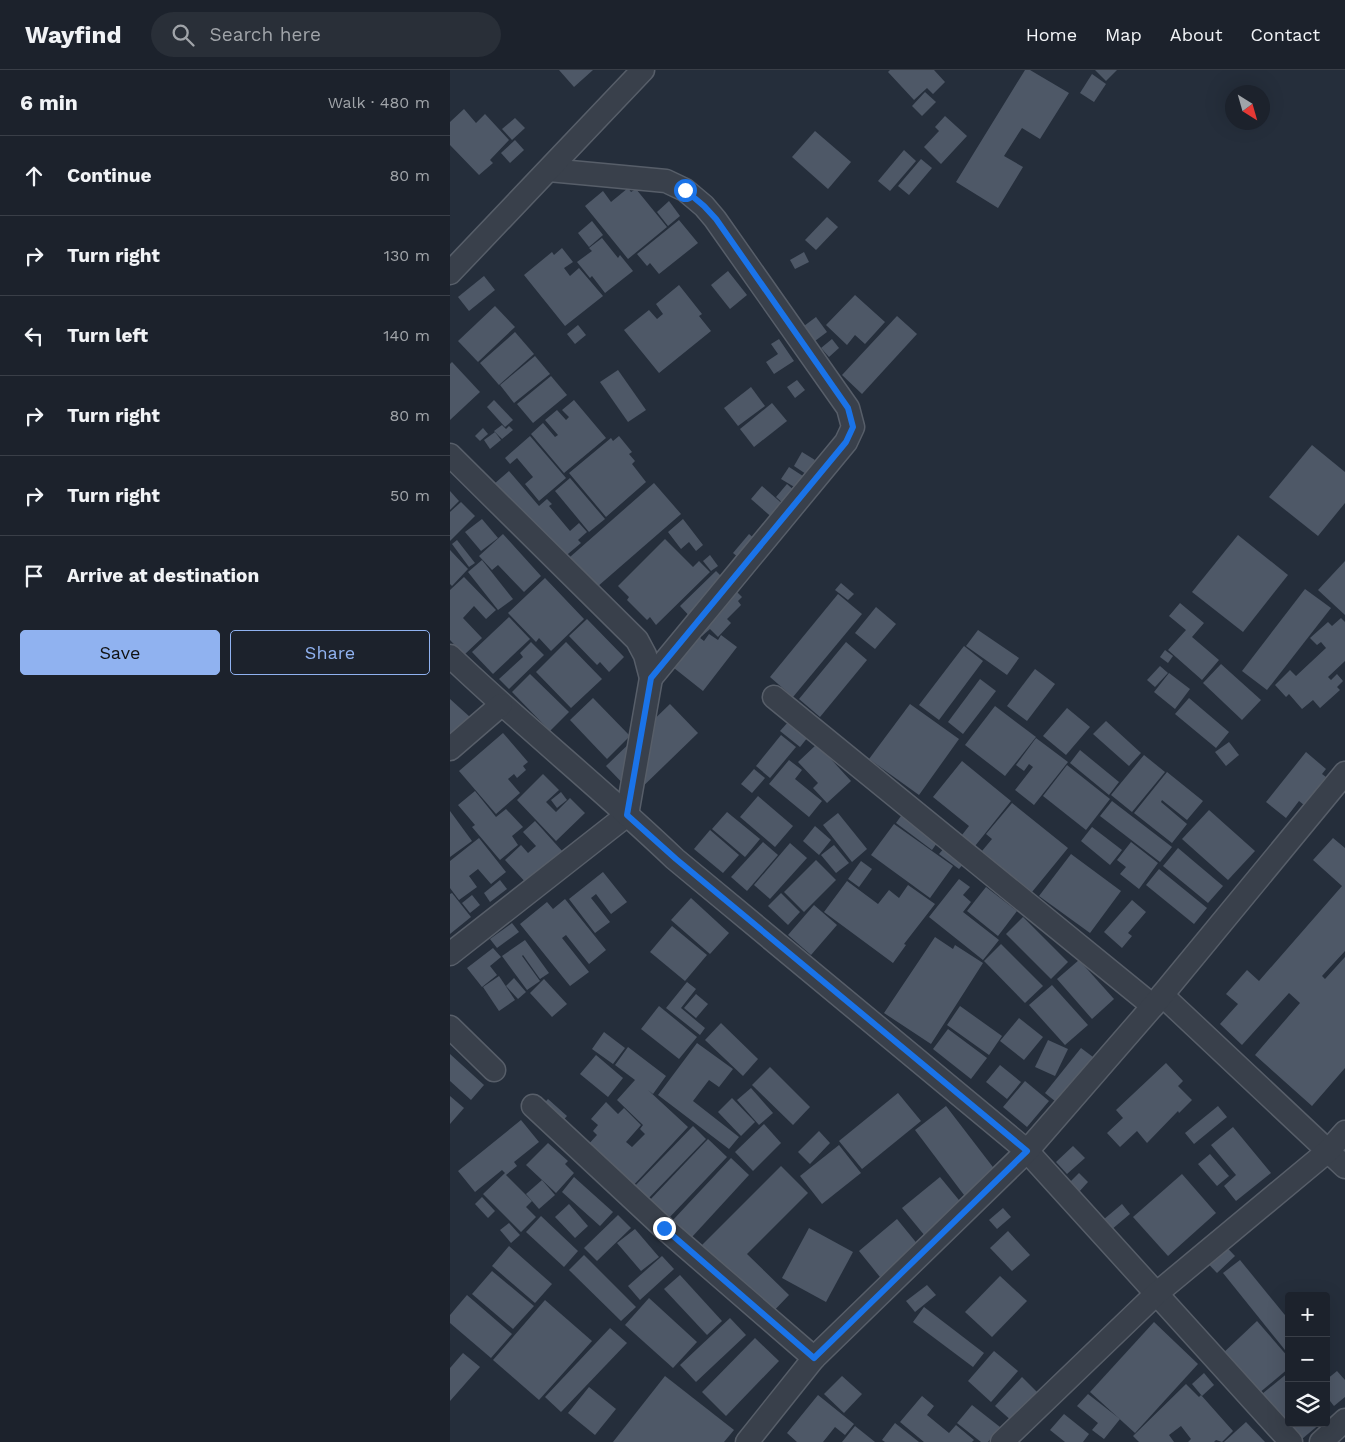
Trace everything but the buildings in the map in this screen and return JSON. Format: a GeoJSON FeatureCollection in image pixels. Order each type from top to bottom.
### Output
{"type":"FeatureCollection","features":[{"type":"Feature","properties":{"kind":"street"},"geometry":{"type":"LineString","coordinates":[[453,264],[549,170],[636,72]]}},
{"type":"Feature","properties":{"kind":"street"},"geometry":{"type":"LineString","coordinates":[[549,170],[666,181],[685,190],[704,206],[716,219],[848,408],[853,427],[846,442],[651,678]]}},
{"type":"Feature","properties":{"kind":"street"},"geometry":{"type":"LineString","coordinates":[[450,455],[637,640],[645,655],[651,678],[634,820],[450,954]]}},
{"type":"Feature","properties":{"kind":"street"},"geometry":{"type":"LineString","coordinates":[[450,656],[501,705],[634,820],[676,859],[1027,1151],[1290,1442]]}},
{"type":"Feature","properties":{"kind":"street"},"geometry":{"type":"LineString","coordinates":[[774,697],[1158,1000],[1345,1167]]}},
{"type":"Feature","properties":{"kind":"street"},"geometry":{"type":"LineString","coordinates":[[450,749],[501,705]]}},
{"type":"Feature","properties":{"kind":"street"},"geometry":{"type":"LineString","coordinates":[[747,1442],[814,1358],[1027,1151],[1158,1000],[1338,798],[1345,773]]}},
{"type":"Feature","properties":{"kind":"street"},"geometry":{"type":"LineString","coordinates":[[450,1027],[494,1070]]}},
{"type":"Feature","properties":{"kind":"street"},"geometry":{"type":"LineString","coordinates":[[533,1106],[664,1228],[814,1358]]}},
{"type":"Feature","properties":{"kind":"street"},"geometry":{"type":"LineString","coordinates":[[1002,1442],[1156,1294],[1328,1151],[1345,1132]]}},
{"type":"Feature","properties":{"kind":"street"},"geometry":{"type":"LineString","coordinates":[[1321,1442],[1345,1420]]}},
{"type":"Feature","properties":{"kind":"route"},"geometry":{"type":"LineString","coordinates":[[664,1228],[814,1358],[1027,1151],[676,859],[627,815],[651,678],[846,442],[853,427],[848,408],[716,219],[685,190]]}}]}
